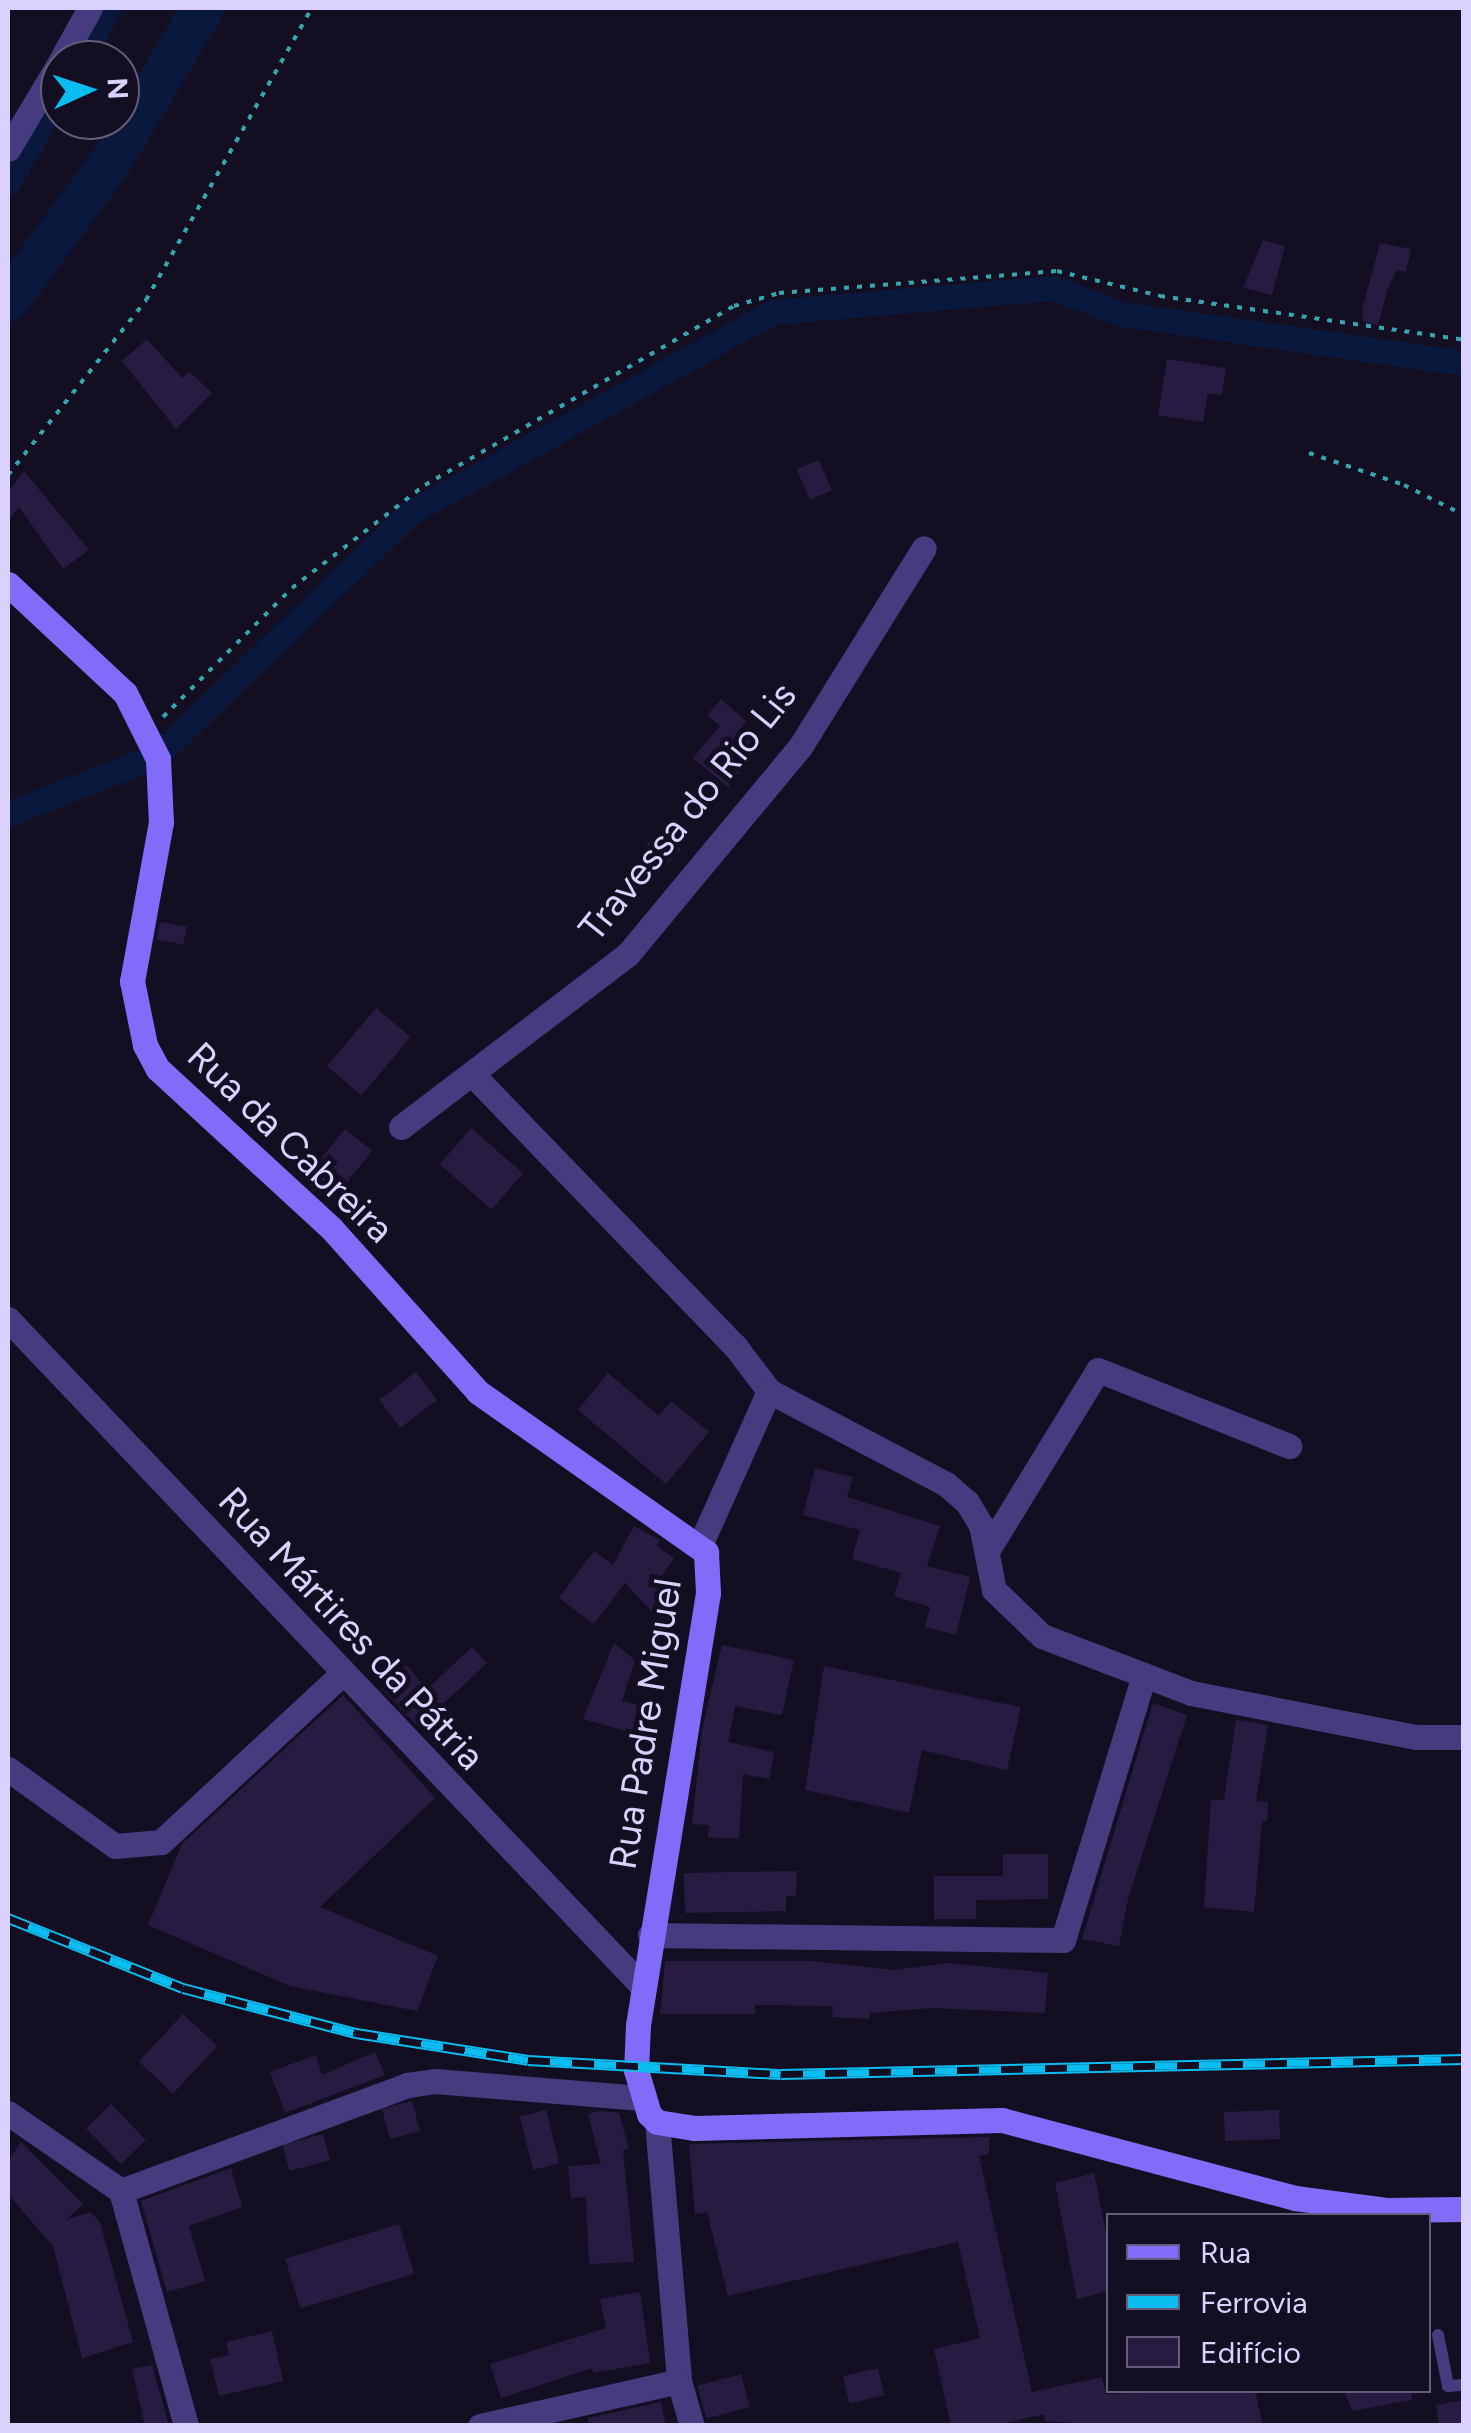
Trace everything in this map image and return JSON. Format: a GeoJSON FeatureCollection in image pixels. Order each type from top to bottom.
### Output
{"type":"FeatureCollection","features":[{"type":"Feature","properties":{"kind":"main road","name":"Rua da Cabreira"},"geometry":{"type":"LineString","coordinates":[[8,584],[114,682],[148,730],[163,806],[132,981],[145,1045],[158,1069],[331,1228],[478,1392],[701,1543]]}},
{"type":"Feature","properties":{"kind":"main road","name":"Rua Padre Miguel"},"geometry":{"type":"LineString","coordinates":[[657,2122],[641,2098],[636,2050],[650,1935],[708,1593],[710,1565],[701,1543]]}},
{"type":"Feature","properties":{"kind":"main road"},"geometry":{"type":"LineString","coordinates":[[657,2122],[694,2128],[1002,2120],[1061,2130],[1295,2198],[1386,2210],[1464,2208]]}},
{"type":"Feature","properties":{"kind":"street"},"geometry":{"type":"LineString","coordinates":[[72,40],[90,8]]}},
{"type":"Feature","properties":{"kind":"street"},"geometry":{"type":"LineString","coordinates":[[8,149],[40,95]]}},
{"type":"Feature","properties":{"kind":"street","name":"Travessa do Rio Lis"},"geometry":{"type":"LineString","coordinates":[[401,1127],[474,1076],[628,954],[800,747],[924,548]]}},
{"type":"Feature","properties":{"kind":"street"},"geometry":{"type":"LineString","coordinates":[[474,1076],[735,1346],[769,1392],[946,1484],[981,1525],[994,1590],[1042,1636],[1209,1697],[1416,1736],[1464,1737]]}},
{"type":"Feature","properties":{"kind":"street","name":"Rua Mártires da Pátria"},"geometry":{"type":"LineString","coordinates":[[8,1320],[643,1988]]}},
{"type":"Feature","properties":{"kind":"street"},"geometry":{"type":"LineString","coordinates":[[986,1552],[1098,1370],[1289,1446]]}},
{"type":"Feature","properties":{"kind":"street","name":"Rua Padre Miguel"},"geometry":{"type":"LineString","coordinates":[[701,1543],[769,1392]]}},
{"type":"Feature","properties":{"kind":"street"},"geometry":{"type":"LineString","coordinates":[[8,1768],[115,1846],[162,1842],[342,1675]]}},
{"type":"Feature","properties":{"kind":"street"},"geometry":{"type":"LineString","coordinates":[[650,1935],[1063,1940],[1144,1675]]}},
{"type":"Feature","properties":{"kind":"street"},"geometry":{"type":"LineString","coordinates":[[121,2191],[407,2086],[435,2080],[641,2098]]}},
{"type":"Feature","properties":{"kind":"street"},"geometry":{"type":"LineString","coordinates":[[8,2113],[121,2191],[186,2426]]}},
{"type":"Feature","properties":{"kind":"street"},"geometry":{"type":"LineString","coordinates":[[657,2122],[679,2381],[692,2426]]}},
{"type":"Feature","properties":{"kind":"street"},"geometry":{"type":"LineString","coordinates":[[480,2426],[679,2381]]}},
{"type":"Feature","properties":{"kind":"lane"},"geometry":{"type":"LineString","coordinates":[[1438,2335],[1448,2386],[1464,2385]]}},
{"type":"Feature","properties":{"kind":"path"},"geometry":{"type":"LineString","coordinates":[[8,475],[146,300],[312,8]]}},
{"type":"Feature","properties":{"kind":"path"},"geometry":{"type":"LineString","coordinates":[[148,730],[292,588],[426,484],[734,306],[779,293],[1057,271],[1160,296],[1464,340]]}},
{"type":"Feature","properties":{"kind":"path"},"geometry":{"type":"LineString","coordinates":[[1309,453],[1404,485],[1464,515]]}},
{"type":"Feature","properties":{"kind":"building"},"geometry":{"type":"Polygon","coordinates":[[[1263,240],[1285,246],[1272,295],[1243,288],[1263,240]]]}},
{"type":"Feature","properties":{"kind":"building"},"geometry":{"type":"Polygon","coordinates":[[[1380,243],[1411,249],[1406,272],[1397,270],[1388,288],[1378,325],[1364,322],[1362,310],[1380,243]]]}},
{"type":"Feature","properties":{"kind":"building"},"geometry":{"type":"Polygon","coordinates":[[[147,339],[182,378],[189,371],[212,393],[176,429],[122,361],[147,339]]]}},
{"type":"Feature","properties":{"kind":"building"},"geometry":{"type":"Polygon","coordinates":[[[1167,359],[1226,368],[1222,395],[1208,393],[1203,422],[1158,415],[1167,359]]]}},
{"type":"Feature","properties":{"kind":"building"},"geometry":{"type":"Polygon","coordinates":[[[819,460],[832,490],[810,500],[797,469],[819,460]]]}},
{"type":"Feature","properties":{"kind":"building"},"geometry":{"type":"Polygon","coordinates":[[[24,471],[89,550],[63,569],[19,507],[8,521],[8,492],[24,471]]]}},
{"type":"Feature","properties":{"kind":"building"},"geometry":{"type":"Polygon","coordinates":[[[721,699],[746,721],[740,729],[762,747],[728,787],[693,758],[720,726],[707,715],[721,699]]]}},
{"type":"Feature","properties":{"kind":"building"},"geometry":{"type":"Polygon","coordinates":[[[661,830],[681,849],[662,870],[642,850],[661,830]]]}},
{"type":"Feature","properties":{"kind":"building"},"geometry":{"type":"Polygon","coordinates":[[[160,922],[187,927],[183,944],[157,940],[160,922]]]}},
{"type":"Feature","properties":{"kind":"building"},"geometry":{"type":"Polygon","coordinates":[[[376,1008],[410,1037],[362,1095],[327,1066],[376,1008]]]}},
{"type":"Feature","properties":{"kind":"building"},"geometry":{"type":"Polygon","coordinates":[[[471,1128],[523,1173],[492,1209],[440,1164],[471,1128]]]}},
{"type":"Feature","properties":{"kind":"building"},"geometry":{"type":"Polygon","coordinates":[[[345,1129],[372,1151],[337,1195],[310,1173],[345,1129]]]}},
{"type":"Feature","properties":{"kind":"building"},"geometry":{"type":"Polygon","coordinates":[[[416,1372],[437,1400],[400,1428],[379,1400],[416,1372]]]}},
{"type":"Feature","properties":{"kind":"building"},"geometry":{"type":"Polygon","coordinates":[[[608,1373],[659,1416],[671,1401],[709,1432],[666,1484],[578,1410],[608,1373]]]}},
{"type":"Feature","properties":{"kind":"building"},"geometry":{"type":"Polygon","coordinates":[[[815,1468],[853,1477],[847,1497],[940,1526],[927,1566],[970,1577],[956,1635],[925,1627],[930,1607],[894,1596],[901,1573],[852,1559],[860,1530],[803,1515],[815,1468]]]}},
{"type":"Feature","properties":{"kind":"building"},"geometry":{"type":"Polygon","coordinates":[[[634,1526],[660,1540],[657,1546],[674,1558],[657,1583],[683,1610],[666,1627],[625,1583],[594,1624],[559,1598],[594,1551],[613,1565],[634,1526]]]}},
{"type":"Feature","properties":{"kind":"building"},"geometry":{"type":"Polygon","coordinates":[[[614,1643],[635,1660],[622,1701],[656,1709],[651,1738],[583,1719],[614,1643]]]}},
{"type":"Feature","properties":{"kind":"building"},"geometry":{"type":"Polygon","coordinates":[[[722,1645],[794,1660],[782,1715],[735,1706],[728,1742],[774,1752],[769,1779],[743,1774],[739,1839],[708,1837],[709,1825],[692,1824],[702,1730],[722,1645]]]}},
{"type":"Feature","properties":{"kind":"building"},"geometry":{"type":"Polygon","coordinates":[[[472,1647],[487,1663],[442,1705],[454,1719],[431,1740],[381,1688],[406,1665],[427,1689],[472,1647]]]}},
{"type":"Feature","properties":{"kind":"building"},"geometry":{"type":"Polygon","coordinates":[[[824,1666],[1021,1707],[1007,1770],[922,1750],[909,1813],[805,1790],[824,1666]]]}},
{"type":"Feature","properties":{"kind":"building"},"geometry":{"type":"Polygon","coordinates":[[[343,1695],[435,1798],[320,1907],[438,1956],[417,2011],[290,1986],[148,1925],[182,1844],[343,1695]]]}},
{"type":"Feature","properties":{"kind":"building"},"geometry":{"type":"Polygon","coordinates":[[[1153,1703],[1187,1715],[1128,1899],[1119,1946],[1082,1939],[1153,1703]]]}},
{"type":"Feature","properties":{"kind":"building"},"geometry":{"type":"Polygon","coordinates":[[[1236,1720],[1268,1725],[1256,1801],[1268,1802],[1267,1821],[1262,1821],[1254,1912],[1204,1907],[1211,1800],[1224,1800],[1236,1720]]]}},
{"type":"Feature","properties":{"kind":"building"},"geometry":{"type":"Polygon","coordinates":[[[1003,1854],[1048,1854],[1048,1899],[976,1900],[976,1919],[934,1919],[934,1876],[1003,1876],[1003,1854]]]}},
{"type":"Feature","properties":{"kind":"building"},"geometry":{"type":"Polygon","coordinates":[[[797,1871],[796,1896],[786,1896],[786,1911],[685,1913],[684,1873],[797,1871]]]}},
{"type":"Feature","properties":{"kind":"building"},"geometry":{"type":"Polygon","coordinates":[[[665,1961],[811,1961],[895,1970],[948,1963],[1048,1973],[1045,2013],[930,2008],[870,2013],[869,2019],[832,2017],[833,2006],[755,2005],[755,2014],[660,2014],[665,1961]]]}},
{"type":"Feature","properties":{"kind":"building"},"geometry":{"type":"Polygon","coordinates":[[[183,2014],[217,2046],[173,2094],[139,2062],[183,2014]]]}},
{"type":"Feature","properties":{"kind":"building"},"geometry":{"type":"Polygon","coordinates":[[[375,2052],[385,2075],[285,2113],[270,2072],[316,2055],[322,2075],[375,2052]]]}},
{"type":"Feature","properties":{"kind":"building"},"geometry":{"type":"Polygon","coordinates":[[[412,2101],[420,2131],[390,2139],[382,2109],[412,2101]]]}},
{"type":"Feature","properties":{"kind":"building"},"geometry":{"type":"Polygon","coordinates":[[[111,2104],[146,2140],[121,2164],[86,2128],[111,2104]]]}},
{"type":"Feature","properties":{"kind":"building"},"geometry":{"type":"Polygon","coordinates":[[[546,2110],[559,2163],[533,2170],[520,2117],[546,2110]]]}},
{"type":"Feature","properties":{"kind":"building"},"geometry":{"type":"Polygon","coordinates":[[[1279,2110],[1280,2139],[1225,2141],[1224,2112],[1279,2110]]]}},
{"type":"Feature","properties":{"kind":"building"},"geometry":{"type":"Polygon","coordinates":[[[619,2113],[629,2149],[623,2150],[634,2262],[589,2264],[586,2197],[571,2198],[568,2166],[601,2164],[588,2114],[619,2113]]]}},
{"type":"Feature","properties":{"kind":"building"},"geometry":{"type":"Polygon","coordinates":[[[323,2134],[330,2160],[289,2171],[282,2145],[323,2134]]]}},
{"type":"Feature","properties":{"kind":"building"},"geometry":{"type":"Polygon","coordinates":[[[989,2137],[989,2154],[979,2156],[1032,2392],[1102,2377],[1106,2394],[1256,2393],[1263,2426],[1122,2426],[1045,2421],[1044,2414],[994,2426],[951,2426],[934,2349],[980,2338],[958,2242],[728,2296],[707,2212],[695,2214],[689,2144],[989,2137]]]}},
{"type":"Feature","properties":{"kind":"building"},"geometry":{"type":"Polygon","coordinates":[[[21,2142],[83,2204],[66,2220],[90,2212],[100,2222],[133,2342],[82,2358],[53,2246],[8,2194],[8,2161],[21,2142]]]}},
{"type":"Feature","properties":{"kind":"building"},"geometry":{"type":"Polygon","coordinates":[[[231,2168],[242,2207],[189,2226],[205,2281],[167,2292],[141,2201],[231,2168]]]}},
{"type":"Feature","properties":{"kind":"building"},"geometry":{"type":"Polygon","coordinates":[[[1094,2173],[1106,2233],[1106,2292],[1077,2299],[1055,2183],[1094,2173]]]}},
{"type":"Feature","properties":{"kind":"building"},"geometry":{"type":"Polygon","coordinates":[[[399,2224],[414,2274],[300,2309],[285,2259],[399,2224]]]}},
{"type":"Feature","properties":{"kind":"building"},"geometry":{"type":"Polygon","coordinates":[[[640,2292],[650,2363],[593,2373],[592,2368],[501,2398],[490,2364],[606,2328],[600,2299],[640,2292]]]}},
{"type":"Feature","properties":{"kind":"building"},"geometry":{"type":"Polygon","coordinates":[[[272,2331],[283,2381],[219,2396],[210,2359],[229,2355],[226,2342],[272,2331]]]}},
{"type":"Feature","properties":{"kind":"building"},"geometry":{"type":"Polygon","coordinates":[[[152,2365],[169,2426],[145,2426],[132,2369],[152,2365]]]}},
{"type":"Feature","properties":{"kind":"building"},"geometry":{"type":"Polygon","coordinates":[[[878,2368],[884,2395],[849,2403],[843,2376],[878,2368]]]}},
{"type":"Feature","properties":{"kind":"building"},"geometry":{"type":"Polygon","coordinates":[[[741,2374],[750,2407],[706,2418],[698,2386],[741,2374]]]}},
{"type":"Feature","properties":{"kind":"building"},"geometry":{"type":"Polygon","coordinates":[[[1345,2393],[1411,2393],[1412,2400],[1352,2411],[1345,2393]]]}},
{"type":"Feature","properties":{"kind":"building"},"geometry":{"type":"Polygon","coordinates":[[[1464,2400],[1464,2426],[1439,2426],[1436,2405],[1464,2400]]]}},
{"type":"Feature","properties":{"kind":"building"},"geometry":{"type":"Polygon","coordinates":[[[661,2402],[666,2426],[588,2426],[588,2418],[661,2402]]]}},
{"type":"Feature","properties":{"kind":"waterway"},"geometry":{"type":"LineString","coordinates":[[91,40],[109,8]]}},
{"type":"Feature","properties":{"kind":"waterway"},"geometry":{"type":"LineString","coordinates":[[8,301],[110,163],[203,8]]}},
{"type":"Feature","properties":{"kind":"waterway"},"geometry":{"type":"LineString","coordinates":[[8,182],[40,128]]}},
{"type":"Feature","properties":{"kind":"waterway"},"geometry":{"type":"LineString","coordinates":[[166,747],[410,513],[772,312],[1053,288],[1123,314],[1464,363]]}},
{"type":"Feature","properties":{"kind":"waterway"},"geometry":{"type":"LineString","coordinates":[[8,814],[145,760]]}},
{"type":"Feature","properties":{"kind":"railway"},"geometry":{"type":"LineString","coordinates":[[8,1918],[183,1988],[356,2033],[528,2060],[781,2074],[1464,2059]]}}]}
